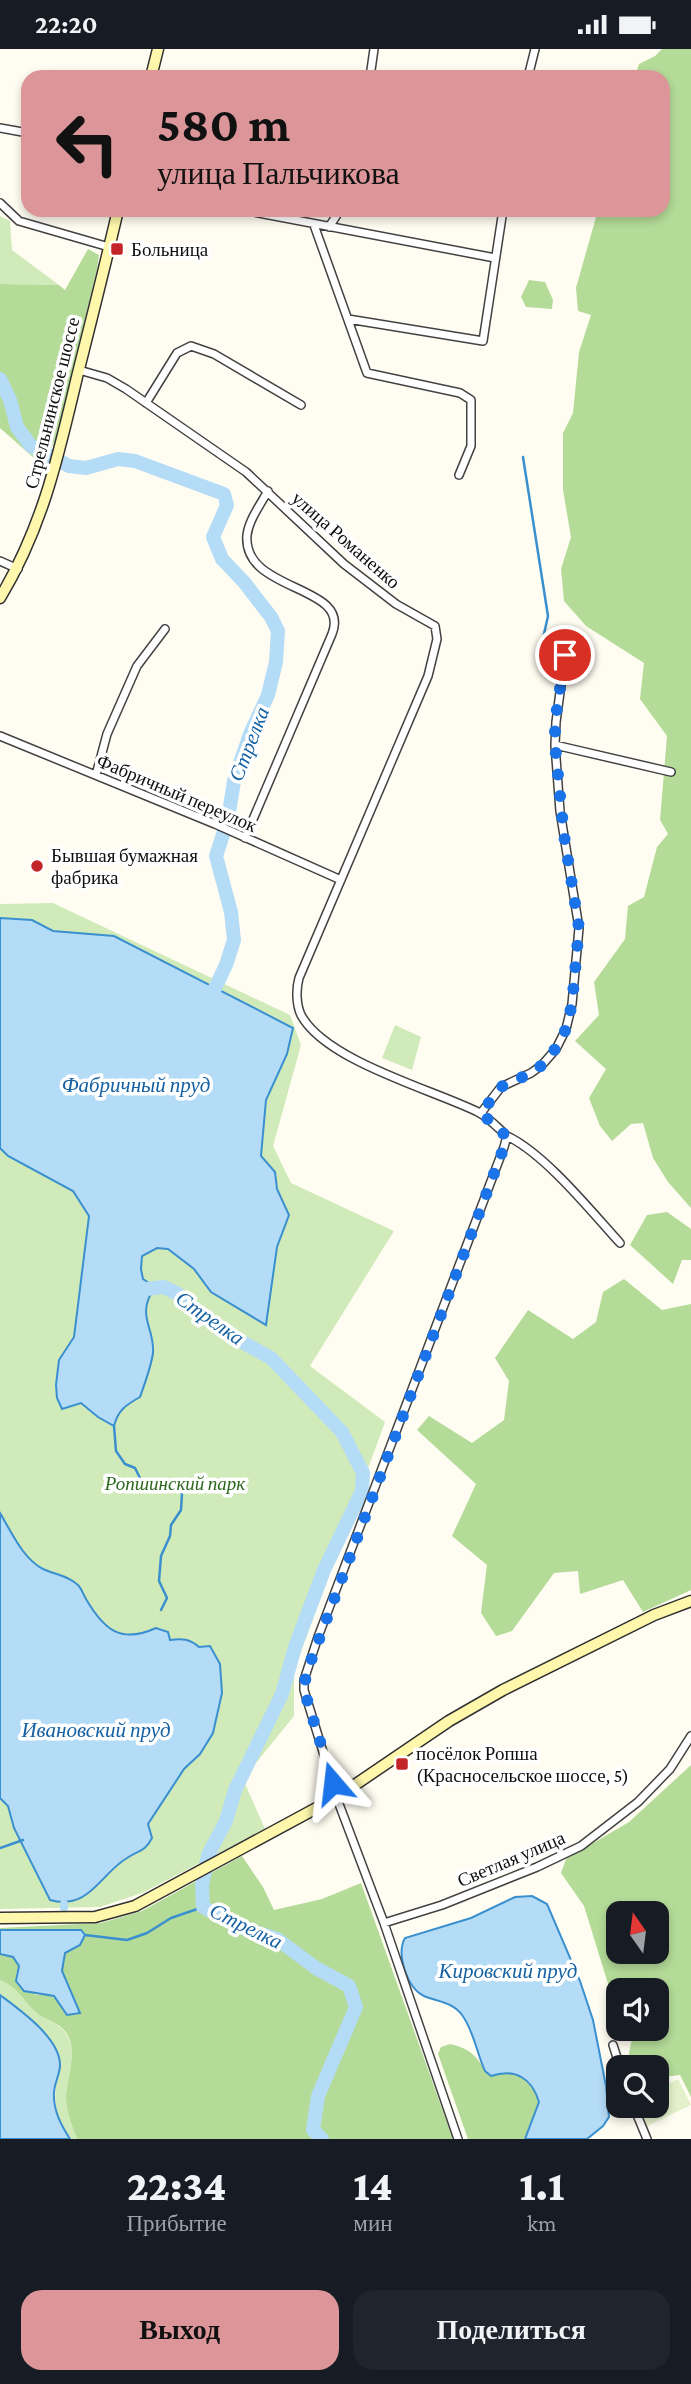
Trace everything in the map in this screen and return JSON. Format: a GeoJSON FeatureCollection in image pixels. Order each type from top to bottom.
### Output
{"type":"FeatureCollection","features":[{"type":"Feature","properties":{"kind":"main road"},"geometry":{"type":"LineString","coordinates":[[153,70],[158,49]]}},
{"type":"Feature","properties":{"kind":"main road","name":"Стрельнинское шоссе"},"geometry":{"type":"LineString","coordinates":[[0,598],[18,569],[34,534],[49,488],[116,217]]}},
{"type":"Feature","properties":{"kind":"main road"},"geometry":{"type":"LineString","coordinates":[[0,1918],[95,1917],[135,1906],[337,1797],[449,1721],[503,1690],[654,1615],[691,1601]]}},
{"type":"Feature","properties":{"kind":"street"},"geometry":{"type":"LineString","coordinates":[[371,70],[374,49]]}},
{"type":"Feature","properties":{"kind":"street"},"geometry":{"type":"LineString","coordinates":[[530,70],[535,49]]}},
{"type":"Feature","properties":{"kind":"street"},"geometry":{"type":"LineString","coordinates":[[0,128],[21,132]]}},
{"type":"Feature","properties":{"kind":"street"},"geometry":{"type":"LineString","coordinates":[[0,203],[19,221],[109,247]]}},
{"type":"Feature","properties":{"kind":"street"},"geometry":{"type":"LineString","coordinates":[[276,217],[495,258]]}},
{"type":"Feature","properties":{"kind":"street"},"geometry":{"type":"LineString","coordinates":[[329,227],[335,217]]}},
{"type":"Feature","properties":{"kind":"street"},"geometry":{"type":"LineString","coordinates":[[348,319],[483,341],[502,217]]}},
{"type":"Feature","properties":{"kind":"street"},"geometry":{"type":"LineString","coordinates":[[314,225],[367,373],[460,393],[471,400],[471,446],[459,475]]}},
{"type":"Feature","properties":{"kind":"street"},"geometry":{"type":"LineString","coordinates":[[146,403],[177,353],[191,346],[214,354],[301,404]]}},
{"type":"Feature","properties":{"kind":"street","name":"улица Романенко"},"geometry":{"type":"LineString","coordinates":[[79,370],[107,378],[246,472],[344,564],[396,604],[435,626],[437,639],[428,676],[299,978],[298,1001],[301,1015],[317,1034],[345,1055],[481,1113]]}},
{"type":"Feature","properties":{"kind":"street"},"geometry":{"type":"LineString","coordinates":[[242,836],[332,635],[336,620],[334,614],[322,602],[269,575],[255,565],[251,558],[247,536],[268,491]]}},
{"type":"Feature","properties":{"kind":"street"},"geometry":{"type":"LineString","coordinates":[[0,561],[18,569]]}},
{"type":"Feature","properties":{"kind":"street"},"geometry":{"type":"LineString","coordinates":[[96,775],[107,734],[132,678],[165,629]]}},
{"type":"Feature","properties":{"kind":"street"},"geometry":{"type":"LineString","coordinates":[[565,655],[555,722],[555,745],[564,835],[579,928],[572,1004],[566,1029],[556,1048],[542,1065],[501,1087],[481,1113],[565,1182],[620,1243]]}},
{"type":"Feature","properties":{"kind":"street","name":"Фабричный переулок"},"geometry":{"type":"LineString","coordinates":[[0,736],[215,824],[341,880]]}},
{"type":"Feature","properties":{"kind":"street"},"geometry":{"type":"LineString","coordinates":[[555,745],[671,772]]}},
{"type":"Feature","properties":{"kind":"street"},"geometry":{"type":"LineString","coordinates":[[458,2139],[384,1923],[337,1797],[307,1701],[304,1680],[500,1160],[506,1136]]}},
{"type":"Feature","properties":{"kind":"street","name":"Светлая улица"},"geometry":{"type":"LineString","coordinates":[[384,1923],[442,1905],[537,1867],[581,1846],[638,1802],[670,1769],[691,1736]]}},
{"type":"Feature","properties":{"kind":"street"},"geometry":{"type":"LineString","coordinates":[[612,2045],[616,2055]]}},
{"type":"Feature","properties":{"kind":"street"},"geometry":{"type":"LineString","coordinates":[[638,2118],[647,2139]]}},
{"type":"Feature","properties":{"kind":"green space"},"geometry":{"type":"Polygon","coordinates":[[[662,49],[691,49],[691,1208],[668,1182],[653,1158],[643,1123],[631,1124],[612,1141],[600,1126],[589,1098],[606,1069],[575,1041],[599,1015],[594,982],[625,939],[628,906],[644,897],[657,847],[668,834],[660,820],[667,736],[640,699],[644,663],[586,626],[564,601],[561,569],[571,537],[563,490],[563,433],[573,413],[579,352],[591,315],[578,311],[576,288],[596,217],[670,217],[670,70],[637,70],[639,64],[662,49]]]}},
{"type":"Feature","properties":{"kind":"green space"},"geometry":{"type":"Polygon","coordinates":[[[0,216],[10,221],[12,250],[59,285],[0,284],[0,216]]]}},
{"type":"Feature","properties":{"kind":"green space"},"geometry":{"type":"Polygon","coordinates":[[[88,249],[99,255],[97,269],[56,438],[43,466],[0,428],[0,284],[59,285],[65,290],[88,249]]]}},
{"type":"Feature","properties":{"kind":"green space"},"geometry":{"type":"Polygon","coordinates":[[[529,280],[545,282],[553,300],[552,309],[526,307],[521,297],[529,280]]]}},
{"type":"Feature","properties":{"kind":"green space","name":"Ропшинский парк"},"geometry":{"type":"Polygon","coordinates":[[[53,903],[290,1015],[301,1045],[273,1146],[291,1183],[394,1231],[310,1366],[385,1422],[294,1671],[294,1716],[243,1779],[265,1829],[142,1893],[100,1907],[0,1909],[0,904],[53,903]]]}},
{"type":"Feature","properties":{"kind":"green space"},"geometry":{"type":"Polygon","coordinates":[[[395,1025],[421,1037],[412,1070],[382,1058],[395,1025]]]}},
{"type":"Feature","properties":{"kind":"green space"},"geometry":{"type":"Polygon","coordinates":[[[667,1212],[691,1229],[691,1260],[682,1260],[673,1284],[630,1245],[647,1215],[667,1212]]]}},
{"type":"Feature","properties":{"kind":"green space"},"geometry":{"type":"Polygon","coordinates":[[[624,1279],[662,1310],[691,1304],[691,1590],[643,1612],[623,1580],[580,1594],[578,1571],[554,1573],[512,1631],[496,1636],[481,1613],[487,1565],[452,1536],[476,1484],[417,1430],[429,1416],[472,1443],[504,1420],[509,1381],[495,1358],[528,1310],[573,1339],[596,1322],[603,1292],[624,1279]]]}},
{"type":"Feature","properties":{"kind":"green space"},"geometry":{"type":"Polygon","coordinates":[[[691,1765],[691,2097],[680,2075],[669,2076],[669,2055],[629,2053],[631,2041],[669,2041],[669,1978],[606,1978],[584,1906],[561,1873],[566,1859],[629,1822],[691,1765]]]}},
{"type":"Feature","properties":{"kind":"green space"},"geometry":{"type":"Polygon","coordinates":[[[242,1856],[263,1887],[274,1910],[322,1899],[361,1883],[453,2139],[77,2139],[66,2103],[72,2053],[68,2036],[63,2029],[36,2012],[11,1986],[0,1980],[0,1954],[13,1957],[19,1966],[16,1974],[36,1995],[53,1997],[80,2013],[62,1971],[65,1953],[80,1945],[81,1930],[0,1928],[101,1923],[142,1911],[242,1856]]]}},
{"type":"Feature","properties":{"kind":"green space"},"geometry":{"type":"Polygon","coordinates":[[[0,1980],[17,1990],[66,2034],[72,2057],[66,2103],[77,2139],[70,2139],[57,2111],[55,2094],[60,2064],[32,2020],[0,1995],[0,1980]]]}},
{"type":"Feature","properties":{"kind":"green space"},"geometry":{"type":"Polygon","coordinates":[[[450,2044],[471,2053],[485,2071],[512,2073],[531,2085],[539,2102],[525,2139],[468,2139],[438,2054],[441,2047],[450,2044]]]}},
{"type":"Feature","properties":{"kind":"green space"},"geometry":{"type":"Polygon","coordinates":[[[678,2079],[691,2105],[669,2116],[669,2084],[678,2079]]]}},
{"type":"Feature","properties":{"kind":"green space"},"geometry":{"type":"Polygon","coordinates":[[[641,2118],[664,2118],[645,2127],[641,2118]]]}},
{"type":"Feature","properties":{"kind":"water","name":"Фабричный пруд"},"geometry":{"type":"Polygon","coordinates":[[[0,918],[32,920],[53,931],[114,936],[293,1028],[287,1054],[266,1100],[261,1156],[275,1172],[277,1189],[289,1215],[277,1247],[266,1325],[211,1292],[194,1269],[168,1249],[157,1248],[142,1256],[143,1279],[155,1287],[149,1297],[146,1314],[153,1353],[140,1397],[123,1409],[114,1426],[81,1403],[62,1409],[57,1398],[59,1360],[74,1337],[89,1216],[73,1191],[8,1156],[0,1148],[0,918]]]}},
{"type":"Feature","properties":{"kind":"water","name":"Ивановский пруд"},"geometry":{"type":"Polygon","coordinates":[[[0,1513],[29,1559],[43,1569],[66,1577],[78,1585],[93,1610],[107,1626],[123,1634],[133,1635],[156,1628],[168,1632],[170,1640],[186,1640],[199,1647],[210,1646],[220,1664],[222,1693],[213,1733],[200,1754],[184,1769],[148,1824],[152,1838],[149,1843],[118,1865],[84,1896],[75,1900],[50,1900],[14,1828],[8,1806],[0,1798],[0,1513]]]}},
{"type":"Feature","properties":{"kind":"water","name":"Кировский пруд"},"geometry":{"type":"Polygon","coordinates":[[[532,1896],[547,1904],[580,1981],[593,2020],[606,2086],[606,2118],[608,2118],[587,2139],[525,2139],[539,2102],[532,2087],[515,2074],[491,2076],[485,2071],[470,2028],[462,2015],[450,2005],[418,1992],[405,1970],[402,1953],[405,1938],[471,1918],[515,1897],[532,1896]]]}},
{"type":"Feature","properties":{"kind":"water"},"geometry":{"type":"Polygon","coordinates":[[[0,1930],[81,1930],[85,1935],[80,1945],[65,1953],[62,1971],[80,2013],[67,2015],[54,1996],[24,1991],[16,1981],[19,1966],[13,1957],[0,1954],[0,1930]]]}},
{"type":"Feature","properties":{"kind":"water"},"geometry":{"type":"Polygon","coordinates":[[[0,1995],[38,2026],[58,2055],[60,2065],[54,2099],[56,2111],[70,2139],[0,2139],[0,1995]]]}},
{"type":"Feature","properties":{"kind":"waterway","name":"Стрелка"},"geometry":{"type":"LineString","coordinates":[[0,379],[10,400],[17,427],[31,446],[69,466],[86,468],[118,459],[135,461],[224,494],[227,505],[213,537],[222,559],[244,582],[271,617],[278,631],[276,662],[268,695],[250,734],[234,781],[228,819],[216,856],[231,912],[234,940],[226,965],[208,1003]]}},
{"type":"Feature","properties":{"kind":"waterway"},"geometry":{"type":"LineString","coordinates":[[523,457],[548,616],[544,634],[552,649]]}},
{"type":"Feature","properties":{"kind":"waterway","name":"Стрелка"},"geometry":{"type":"LineString","coordinates":[[137,1290],[164,1287],[178,1294],[219,1329],[271,1358],[342,1432],[363,1473],[362,1491],[324,1570],[295,1647],[282,1694],[235,1790],[226,1821],[208,1855],[202,1886],[203,1907],[237,1926],[277,1939],[316,1968],[349,1986],[356,2007],[318,2096],[313,2130],[322,2139]]}},
{"type":"Feature","properties":{"kind":"waterway"},"geometry":{"type":"LineString","coordinates":[[114,1426],[116,1451],[125,1464],[135,1468],[141,1480],[150,1485],[169,1483],[182,1493],[181,1510],[171,1525],[170,1536],[161,1556],[159,1581],[167,1598],[161,1610]]}},
{"type":"Feature","properties":{"kind":"waterway"},"geometry":{"type":"LineString","coordinates":[[0,1848],[23,1840]]}},
{"type":"Feature","properties":{"kind":"waterway"},"geometry":{"type":"LineString","coordinates":[[85,1935],[127,1940],[147,1933],[171,1918],[203,1907]]}},
{"type":"Feature","properties":{"kind":"place","name":"Больница"},"geometry":{"type":"Point","coordinates":[117,249]}},
{"type":"Feature","properties":{"kind":"place","name":"Бывшая бумажная фабрика"},"geometry":{"type":"Point","coordinates":[37,866]}},
{"type":"Feature","properties":{"kind":"place","name":"посёлок Ропша (Красносельское шоссе, 5)"},"geometry":{"type":"Point","coordinates":[402,1764]}},
{"type":"Feature","properties":{"kind":"route"},"geometry":{"type":"LineString","coordinates":[[333,1783],[304,1690],[304,1680],[504,1147],[506,1136],[481,1113],[501,1087],[542,1065],[556,1048],[566,1029],[572,1004],[579,928],[567,860],[556,776],[555,745],[555,722],[565,655]]}}]}
